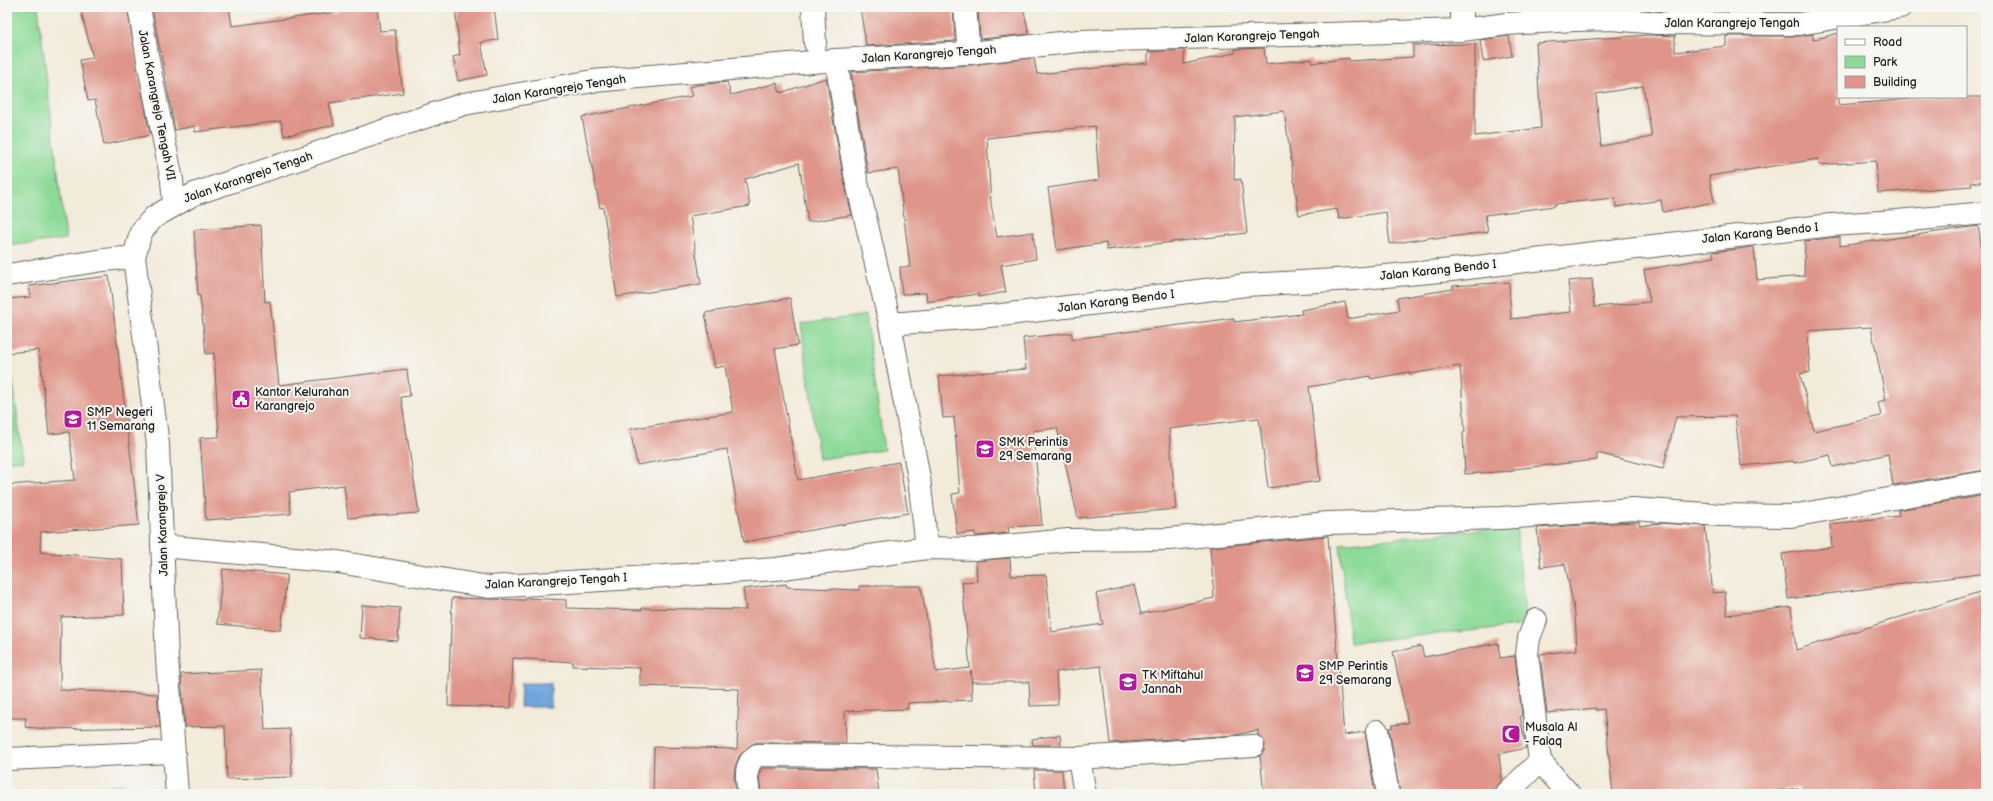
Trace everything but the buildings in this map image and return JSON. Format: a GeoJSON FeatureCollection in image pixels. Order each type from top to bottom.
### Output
{"type":"FeatureCollection","features":[{"type":"Feature","properties":{"kind":"street","name":"Jalan Karangrejo Tengah VII"},"geometry":{"type":"LineString","coordinates":[[139,7],[149,66],[172,180],[174,204]]}},
{"type":"Feature","properties":{"kind":"street"},"geometry":{"type":"LineString","coordinates":[[813,7],[815,43]]}},
{"type":"Feature","properties":{"kind":"street"},"geometry":{"type":"LineString","coordinates":[[965,7],[969,53]]}},
{"type":"Feature","properties":{"kind":"street"},"geometry":{"type":"LineString","coordinates":[[1462,7],[1462,30]]}},
{"type":"Feature","properties":{"kind":"street","name":"Jalan Karangrejo Tengah"},"geometry":{"type":"LineString","coordinates":[[134,257],[142,232],[154,217],[174,204],[194,194],[464,104],[593,81],[836,60],[969,53],[1079,41],[1462,30],[1576,13],[1612,19],[1657,23],[1799,24],[1900,7]]}},
{"type":"Feature","properties":{"kind":"street"},"geometry":{"type":"LineString","coordinates":[[836,60],[855,174],[890,324],[919,478],[927,548]]}},
{"type":"Feature","properties":{"kind":"street","name":"Jalan Karang Bendo I"},"geometry":{"type":"LineString","coordinates":[[890,324],[1001,315],[1246,284],[1352,279],[1451,270],[1823,226],[1897,222],[1986,213]]}},
{"type":"Feature","properties":{"kind":"street"},"geometry":{"type":"LineString","coordinates":[[7,275],[104,260],[134,257]]}},
{"type":"Feature","properties":{"kind":"street","name":"Jalan Karangrejo V"},"geometry":{"type":"LineString","coordinates":[[134,257],[158,445],[162,546],[177,794]]}},
{"type":"Feature","properties":{"kind":"street","name":"Jalan Karangrejo Tengah I"},"geometry":{"type":"LineString","coordinates":[[162,546],[338,562],[489,587],[776,569],[927,548],[975,549],[1068,540],[1169,539],[1328,523],[1501,518],[1633,509],[1721,515],[1791,516],[1986,482]]}},
{"type":"Feature","properties":{"kind":"street"},"geometry":{"type":"LineString","coordinates":[[1536,620],[1527,654],[1540,761],[1569,794]]}},
{"type":"Feature","properties":{"kind":"street"},"geometry":{"type":"LineString","coordinates":[[1377,731],[1388,794]]}},
{"type":"Feature","properties":{"kind":"street"},"geometry":{"type":"LineString","coordinates":[[749,794],[746,772],[749,763],[757,755],[1079,758],[1253,746]]}},
{"type":"Feature","properties":{"kind":"street"},"geometry":{"type":"LineString","coordinates":[[7,759],[174,752]]}},
{"type":"Feature","properties":{"kind":"street"},"geometry":{"type":"LineString","coordinates":[[1079,758],[1085,794]]}},
{"type":"Feature","properties":{"kind":"street"},"geometry":{"type":"LineString","coordinates":[[1506,794],[1540,761]]}},
{"type":"Feature","properties":{"kind":"green space"},"geometry":{"type":"Polygon","coordinates":[[[7,7],[38,7],[66,239],[7,246],[7,7]]]}},
{"type":"Feature","properties":{"kind":"green space"},"geometry":{"type":"Polygon","coordinates":[[[866,315],[884,450],[819,459],[801,324],[866,315]]]}},
{"type":"Feature","properties":{"kind":"green space"},"geometry":{"type":"Polygon","coordinates":[[[12,375],[23,460],[7,462],[7,376],[12,375]]]}},
{"type":"Feature","properties":{"kind":"green space"},"geometry":{"type":"Polygon","coordinates":[[[1516,526],[1526,625],[1350,643],[1340,544],[1516,526]]]}},
{"type":"Feature","properties":{"kind":"green space"},"geometry":{"type":"Polygon","coordinates":[[[124,784],[126,794],[82,794],[82,789],[124,784]]]}},
{"type":"Feature","properties":{"kind":"water"},"geometry":{"type":"Polygon","coordinates":[[[521,683],[551,683],[551,707],[520,707],[521,683]]]}},
{"type":"Feature","properties":{"kind":"place","name":"Kantor Kelurahan Karangrejo"},"geometry":{"type":"Point","coordinates":[241,399]}},
{"type":"Feature","properties":{"kind":"place","name":"SMP Negeri 11 Semarang"},"geometry":{"type":"Point","coordinates":[73,419]}},
{"type":"Feature","properties":{"kind":"place","name":"SMK Perintis 29 Semarang"},"geometry":{"type":"Point","coordinates":[985,449]}},
{"type":"Feature","properties":{"kind":"place","name":"SMP Perintis 29 Semarang"},"geometry":{"type":"Point","coordinates":[1305,673]}},
{"type":"Feature","properties":{"kind":"place","name":"TK Miftahul Jannah"},"geometry":{"type":"Point","coordinates":[1128,682]}},
{"type":"Feature","properties":{"kind":"place","name":"Musala Al - Falaq"},"geometry":{"type":"Point","coordinates":[1511,734]}}]}
